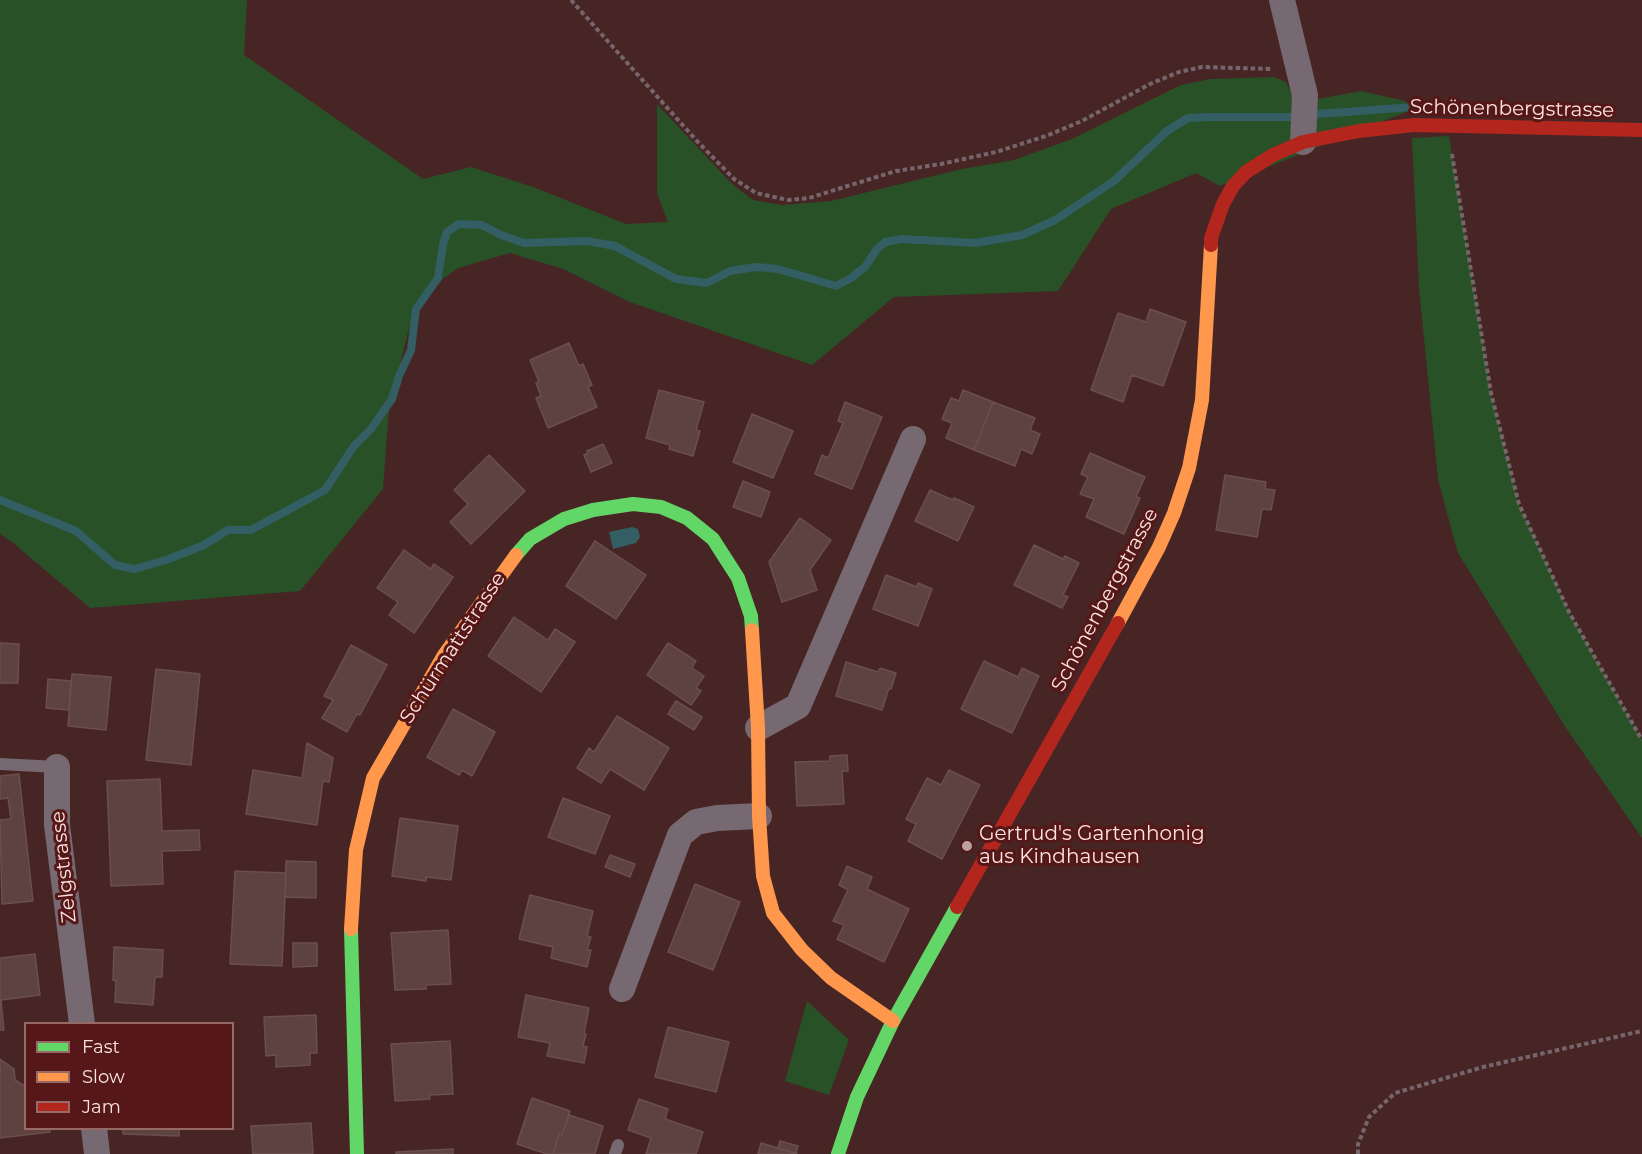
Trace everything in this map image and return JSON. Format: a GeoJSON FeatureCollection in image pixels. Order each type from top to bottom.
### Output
{"type":"FeatureCollection","features":[{"type":"Feature","properties":{"kind":"street"},"geometry":{"type":"LineString","coordinates":[[1281,0],[1305,95],[1304,142]]}},
{"type":"Feature","properties":{"kind":"street","name":"Schönenbergstrasse"},"geometry":{"type":"LineString","coordinates":[[838,1154],[857,1097],[893,1021],[1131,599],[1159,548],[1174,513],[1189,468],[1202,400],[1211,238],[1223,204],[1233,186],[1246,172],[1273,155],[1304,142],[1359,131],[1449,124],[1544,129],[1642,130]]}},
{"type":"Feature","properties":{"kind":"street"},"geometry":{"type":"LineString","coordinates":[[758,728],[798,706],[913,440]]}},
{"type":"Feature","properties":{"kind":"street","name":"Schürmattstrasse"},"geometry":{"type":"LineString","coordinates":[[357,1154],[350,941],[356,850],[373,778],[444,655],[478,605],[530,539],[564,519],[593,510],[633,504],[662,507],[687,518],[714,539],[738,578],[752,616],[763,876],[773,913],[802,950],[831,978],[893,1021]]}},
{"type":"Feature","properties":{"kind":"street","name":"Zelgstrasse"},"geometry":{"type":"LineString","coordinates":[[57,767],[57,825],[82,1022]]}},
{"type":"Feature","properties":{"kind":"street"},"geometry":{"type":"LineString","coordinates":[[622,989],[680,835],[696,822],[717,818],[759,816]]}},
{"type":"Feature","properties":{"kind":"street"},"geometry":{"type":"LineString","coordinates":[[94,1130],[97,1154]]}},
{"type":"Feature","properties":{"kind":"lane","name":"Zelgstrasse"},"geometry":{"type":"LineString","coordinates":[[0,764],[57,767]]}},
{"type":"Feature","properties":{"kind":"path"},"geometry":{"type":"LineString","coordinates":[[571,0],[696,140],[734,179],[756,193],[788,200],[809,198],[896,171],[985,155],[1036,139],[1082,121],[1150,84],[1179,72],[1202,67],[1300,70]]}},
{"type":"Feature","properties":{"kind":"path"},"geometry":{"type":"LineString","coordinates":[[1449,124],[1491,393],[1519,504],[1569,612],[1642,740]]}},
{"type":"Feature","properties":{"kind":"path"},"geometry":{"type":"LineString","coordinates":[[1358,1154],[1358,1144],[1369,1117],[1395,1093],[1483,1067],[1642,1031]]}},
{"type":"Feature","properties":{"kind":"green space"},"geometry":{"type":"Polygon","coordinates":[[[0,0],[247,0],[244,55],[423,179],[471,167],[533,187],[626,224],[668,222],[657,193],[657,104],[731,183],[753,200],[782,205],[831,201],[962,169],[1014,160],[1072,139],[1181,85],[1210,79],[1274,77],[1286,82],[1296,103],[1361,91],[1405,101],[1411,110],[1220,186],[1196,173],[1111,209],[1058,291],[894,297],[812,365],[630,302],[563,269],[510,253],[458,268],[426,291],[410,324],[389,409],[383,489],[300,591],[90,608],[0,534],[0,0]]]}},
{"type":"Feature","properties":{"kind":"green space"},"geometry":{"type":"Polygon","coordinates":[[[1449,136],[1491,393],[1519,504],[1569,612],[1642,740],[1642,838],[1564,725],[1458,553],[1451,528],[1438,479],[1419,288],[1412,138],[1449,136]]]}},
{"type":"Feature","properties":{"kind":"green space"},"geometry":{"type":"Polygon","coordinates":[[[807,1001],[849,1040],[829,1095],[785,1081],[807,1001]]]}},
{"type":"Feature","properties":{"kind":"water"},"geometry":{"type":"Polygon","coordinates":[[[632,527],[638,529],[640,537],[636,543],[613,549],[609,532],[632,527]]]}},
{"type":"Feature","properties":{"kind":"building"},"geometry":{"type":"Polygon","coordinates":[[[1150,309],[1186,322],[1163,386],[1132,375],[1123,402],[1091,390],[1118,313],[1146,322],[1150,309]]]}},
{"type":"Feature","properties":{"kind":"building"},"geometry":{"type":"Polygon","coordinates":[[[569,343],[579,366],[583,364],[592,385],[588,387],[597,407],[548,428],[536,398],[541,396],[536,383],[539,382],[530,360],[569,343]]]}},
{"type":"Feature","properties":{"kind":"building"},"geometry":{"type":"Polygon","coordinates":[[[659,390],[704,402],[696,430],[700,431],[693,456],[669,449],[670,445],[646,438],[659,390]]]}},
{"type":"Feature","properties":{"kind":"building"},"geometry":{"type":"Polygon","coordinates":[[[963,390],[993,402],[974,450],[946,438],[952,423],[942,419],[951,398],[959,401],[963,390]]]}},
{"type":"Feature","properties":{"kind":"building"},"geometry":{"type":"Polygon","coordinates":[[[845,402],[882,417],[852,489],[815,474],[822,455],[828,458],[843,423],[838,421],[845,402]]]}},
{"type":"Feature","properties":{"kind":"building"},"geometry":{"type":"Polygon","coordinates":[[[993,402],[1035,418],[1030,430],[1040,434],[1032,454],[1021,449],[1015,466],[974,450],[993,402]]]}},
{"type":"Feature","properties":{"kind":"building"},"geometry":{"type":"Polygon","coordinates":[[[752,414],[793,431],[773,478],[733,462],[752,414]]]}},
{"type":"Feature","properties":{"kind":"building"},"geometry":{"type":"Polygon","coordinates":[[[603,444],[612,463],[591,472],[584,455],[588,453],[587,451],[603,444]]]}},
{"type":"Feature","properties":{"kind":"building"},"geometry":{"type":"Polygon","coordinates":[[[1090,453],[1145,477],[1136,497],[1140,498],[1124,534],[1086,517],[1094,499],[1080,494],[1088,477],[1081,474],[1090,453]]]}},
{"type":"Feature","properties":{"kind":"building"},"geometry":{"type":"Polygon","coordinates":[[[489,455],[525,491],[471,544],[450,522],[468,504],[454,490],[489,455]]]}},
{"type":"Feature","properties":{"kind":"building"},"geometry":{"type":"Polygon","coordinates":[[[1225,475],[1266,482],[1265,489],[1275,490],[1271,510],[1262,509],[1257,537],[1216,530],[1225,475]]]}},
{"type":"Feature","properties":{"kind":"building"},"geometry":{"type":"Polygon","coordinates":[[[743,481],[770,492],[761,517],[733,507],[743,481]]]}},
{"type":"Feature","properties":{"kind":"building"},"geometry":{"type":"Polygon","coordinates":[[[930,490],[974,507],[958,541],[915,521],[930,490]]]}},
{"type":"Feature","properties":{"kind":"building"},"geometry":{"type":"Polygon","coordinates":[[[800,518],[831,540],[810,570],[817,590],[782,602],[769,562],[800,518]]]}},
{"type":"Feature","properties":{"kind":"building"},"geometry":{"type":"Polygon","coordinates":[[[595,541],[646,575],[616,619],[566,586],[595,541]]]}},
{"type":"Feature","properties":{"kind":"building"},"geometry":{"type":"Polygon","coordinates":[[[1034,545],[1063,559],[1065,556],[1079,563],[1063,595],[1068,597],[1062,608],[1014,585],[1034,545]]]}},
{"type":"Feature","properties":{"kind":"building"},"geometry":{"type":"Polygon","coordinates":[[[404,550],[431,569],[434,564],[453,577],[414,633],[389,615],[398,602],[377,588],[404,550]]]}},
{"type":"Feature","properties":{"kind":"building"},"geometry":{"type":"Polygon","coordinates":[[[886,575],[917,587],[918,583],[932,589],[918,626],[873,609],[886,575]]]}},
{"type":"Feature","properties":{"kind":"building"},"geometry":{"type":"Polygon","coordinates":[[[514,617],[548,640],[555,629],[575,642],[541,692],[488,656],[514,617]]]}},
{"type":"Feature","properties":{"kind":"building"},"geometry":{"type":"Polygon","coordinates":[[[0,643],[19,644],[18,683],[0,683],[0,643]]]}},
{"type":"Feature","properties":{"kind":"building"},"geometry":{"type":"Polygon","coordinates":[[[668,643],[696,661],[692,668],[704,676],[696,688],[701,691],[691,705],[647,675],[668,643]]]}},
{"type":"Feature","properties":{"kind":"building"},"geometry":{"type":"Polygon","coordinates":[[[351,645],[387,665],[360,715],[357,714],[347,732],[322,718],[333,700],[324,696],[351,645]]]}},
{"type":"Feature","properties":{"kind":"building"},"geometry":{"type":"Polygon","coordinates":[[[984,661],[1018,677],[1022,668],[1039,676],[1012,733],[961,709],[984,661]]]}},
{"type":"Feature","properties":{"kind":"building"},"geometry":{"type":"Polygon","coordinates":[[[846,662],[878,672],[880,668],[896,673],[882,710],[836,696],[846,662]]]}},
{"type":"Feature","properties":{"kind":"building"},"geometry":{"type":"Polygon","coordinates":[[[156,669],[200,674],[191,765],[146,760],[156,669]]]}},
{"type":"Feature","properties":{"kind":"building"},"geometry":{"type":"Polygon","coordinates":[[[72,674],[111,677],[106,730],[68,726],[72,674]]]}},
{"type":"Feature","properties":{"kind":"building"},"geometry":{"type":"Polygon","coordinates":[[[48,679],[71,681],[69,710],[46,708],[48,679]]]}},
{"type":"Feature","properties":{"kind":"building"},"geometry":{"type":"Polygon","coordinates":[[[676,701],[702,717],[694,730],[668,714],[676,701]]]}},
{"type":"Feature","properties":{"kind":"building"},"geometry":{"type":"Polygon","coordinates":[[[453,709],[495,732],[472,776],[462,770],[459,775],[427,757],[453,709]]]}},
{"type":"Feature","properties":{"kind":"building"},"geometry":{"type":"Polygon","coordinates":[[[617,716],[669,748],[644,790],[610,769],[601,783],[577,768],[589,748],[594,752],[617,716]]]}},
{"type":"Feature","properties":{"kind":"building"},"geometry":{"type":"Polygon","coordinates":[[[307,743],[333,758],[329,782],[323,781],[317,825],[246,814],[253,770],[302,778],[307,743]]]}},
{"type":"Feature","properties":{"kind":"building"},"geometry":{"type":"Polygon","coordinates":[[[847,755],[848,771],[842,771],[844,804],[797,806],[795,762],[830,761],[830,756],[847,755]]]}},
{"type":"Feature","properties":{"kind":"building"},"geometry":{"type":"Polygon","coordinates":[[[949,770],[980,785],[942,859],[908,841],[916,824],[906,819],[927,778],[941,785],[949,770]]]}},
{"type":"Feature","properties":{"kind":"building"},"geometry":{"type":"Polygon","coordinates":[[[19,774],[33,901],[2,904],[0,820],[11,819],[8,798],[0,799],[0,776],[19,774]]]}},
{"type":"Feature","properties":{"kind":"building"},"geometry":{"type":"Polygon","coordinates":[[[160,779],[162,831],[199,830],[200,850],[162,851],[163,884],[111,886],[107,781],[160,779]]]}},
{"type":"Feature","properties":{"kind":"building"},"geometry":{"type":"Polygon","coordinates":[[[563,798],[610,816],[595,854],[548,837],[563,798]]]}},
{"type":"Feature","properties":{"kind":"building"},"geometry":{"type":"Polygon","coordinates":[[[400,818],[458,826],[451,880],[426,877],[426,881],[392,876],[400,818]]]}},
{"type":"Feature","properties":{"kind":"building"},"geometry":{"type":"Polygon","coordinates":[[[610,855],[635,864],[630,877],[605,867],[610,855]]]}},
{"type":"Feature","properties":{"kind":"building"},"geometry":{"type":"Polygon","coordinates":[[[286,861],[316,862],[316,898],[285,897],[286,861]]]}},
{"type":"Feature","properties":{"kind":"building"},"geometry":{"type":"Polygon","coordinates":[[[847,866],[872,877],[867,889],[909,909],[884,962],[837,939],[844,925],[833,921],[848,890],[839,885],[847,866]]]}},
{"type":"Feature","properties":{"kind":"building"},"geometry":{"type":"Polygon","coordinates":[[[235,871],[286,873],[282,966],[230,964],[235,871]]]}},
{"type":"Feature","properties":{"kind":"building"},"geometry":{"type":"Polygon","coordinates":[[[695,884],[740,902],[713,970],[668,952],[695,884]]]}},
{"type":"Feature","properties":{"kind":"building"},"geometry":{"type":"Polygon","coordinates":[[[530,895],[593,911],[587,936],[591,937],[587,950],[591,950],[587,967],[551,958],[553,947],[519,939],[530,895]]]}},
{"type":"Feature","properties":{"kind":"building"},"geometry":{"type":"Polygon","coordinates":[[[448,930],[451,984],[426,985],[426,989],[395,990],[391,933],[448,930]]]}},
{"type":"Feature","properties":{"kind":"building"},"geometry":{"type":"Polygon","coordinates":[[[293,943],[317,943],[317,966],[293,967],[293,943]]]}},
{"type":"Feature","properties":{"kind":"building"},"geometry":{"type":"Polygon","coordinates":[[[114,947],[163,950],[162,977],[155,977],[153,1005],[115,1002],[114,947]]]}},
{"type":"Feature","properties":{"kind":"building"},"geometry":{"type":"Polygon","coordinates":[[[35,954],[40,995],[1,1000],[4,1030],[0,1030],[0,958],[35,954]]]}},
{"type":"Feature","properties":{"kind":"building"},"geometry":{"type":"Polygon","coordinates":[[[526,995],[589,1008],[584,1033],[586,1034],[583,1046],[587,1047],[584,1063],[547,1056],[550,1043],[518,1037],[526,995]]]}},
{"type":"Feature","properties":{"kind":"building"},"geometry":{"type":"Polygon","coordinates":[[[316,1015],[317,1053],[310,1053],[310,1065],[276,1067],[276,1055],[266,1056],[264,1017],[316,1015]]]}},
{"type":"Feature","properties":{"kind":"building"},"geometry":{"type":"Polygon","coordinates":[[[668,1027],[729,1042],[716,1092],[655,1077],[668,1027]]]}},
{"type":"Feature","properties":{"kind":"building"},"geometry":{"type":"Polygon","coordinates":[[[450,1041],[453,1094],[429,1095],[430,1099],[395,1101],[391,1044],[450,1041]]]}},
{"type":"Feature","properties":{"kind":"building"},"geometry":{"type":"Polygon","coordinates":[[[0,1059],[14,1069],[15,1080],[24,1086],[24,1130],[50,1130],[50,1132],[0,1138],[0,1059]]]}},
{"type":"Feature","properties":{"kind":"building"},"geometry":{"type":"Polygon","coordinates":[[[532,1098],[570,1111],[553,1154],[517,1144],[532,1098]]]}},
{"type":"Feature","properties":{"kind":"building"},"geometry":{"type":"Polygon","coordinates":[[[639,1099],[668,1109],[665,1119],[703,1132],[696,1154],[646,1154],[651,1138],[628,1130],[639,1099]]]}},
{"type":"Feature","properties":{"kind":"building"},"geometry":{"type":"Polygon","coordinates":[[[569,1115],[603,1126],[595,1154],[553,1154],[559,1134],[562,1135],[569,1115]]]}},
{"type":"Feature","properties":{"kind":"building"},"geometry":{"type":"Polygon","coordinates":[[[311,1123],[313,1154],[253,1154],[251,1126],[311,1123]]]}},
{"type":"Feature","properties":{"kind":"building"},"geometry":{"type":"Polygon","coordinates":[[[123,1130],[179,1130],[179,1136],[123,1134],[123,1130]]]}},
{"type":"Feature","properties":{"kind":"building"},"geometry":{"type":"Polygon","coordinates":[[[780,1141],[798,1146],[796,1154],[778,1148],[780,1141]]]}},
{"type":"Feature","properties":{"kind":"building"},"geometry":{"type":"Polygon","coordinates":[[[761,1143],[778,1148],[797,1154],[758,1154],[761,1143]]]}},
{"type":"Feature","properties":{"kind":"building"},"geometry":{"type":"Polygon","coordinates":[[[453,1149],[453,1154],[396,1154],[396,1152],[453,1149]]]}},
{"type":"Feature","properties":{"kind":"waterway"},"geometry":{"type":"LineString","coordinates":[[1318,114],[1413,107]]}},
{"type":"Feature","properties":{"kind":"waterway"},"geometry":{"type":"LineString","coordinates":[[0,500],[76,531],[115,565],[135,569],[204,545],[228,530],[251,530],[325,490],[354,446],[371,429],[392,399],[411,350],[416,309],[438,278],[447,232],[459,224],[482,225],[524,243],[587,241],[615,246],[676,279],[707,283],[730,271],[756,267],[778,269],[836,286],[865,267],[877,249],[885,242],[902,239],[975,243],[1022,235],[1055,220],[1114,181],[1167,131],[1188,118],[1289,117]]}},
{"type":"Feature","properties":{"kind":"traffic: fast"},"geometry":{"type":"LineString","coordinates":[[516,555],[530,539],[564,519],[593,510],[633,504],[661,507],[687,518],[713,539],[738,578],[751,616],[752,630]]}},
{"type":"Feature","properties":{"kind":"traffic: fast"},"geometry":{"type":"LineString","coordinates":[[838,1154],[857,1097],[893,1021],[957,907]]}},
{"type":"Feature","properties":{"kind":"traffic: fast"},"geometry":{"type":"LineString","coordinates":[[351,929],[357,1154]]}},
{"type":"Feature","properties":{"kind":"traffic: slow"},"geometry":{"type":"LineString","coordinates":[[1118,623],[1159,547],[1174,513],[1189,468],[1202,400],[1211,245]]}},
{"type":"Feature","properties":{"kind":"traffic: slow"},"geometry":{"type":"LineString","coordinates":[[351,929],[356,850],[373,778],[444,655],[516,555]]}},
{"type":"Feature","properties":{"kind":"traffic: slow"},"geometry":{"type":"LineString","coordinates":[[752,630],[763,876],[773,913],[802,950],[831,978],[893,1021]]}},
{"type":"Feature","properties":{"kind":"traffic: jam"},"geometry":{"type":"LineString","coordinates":[[1211,245],[1211,238],[1223,204],[1233,186],[1246,172],[1273,155],[1303,142],[1359,131],[1414,125],[1642,130]]}},
{"type":"Feature","properties":{"kind":"traffic: jam"},"geometry":{"type":"LineString","coordinates":[[957,907],[1118,623]]}},
{"type":"Feature","properties":{"kind":"place","name":"Gertrud's Gartenhonig aus Kindhausen"},"geometry":{"type":"Point","coordinates":[967,846]}}]}
